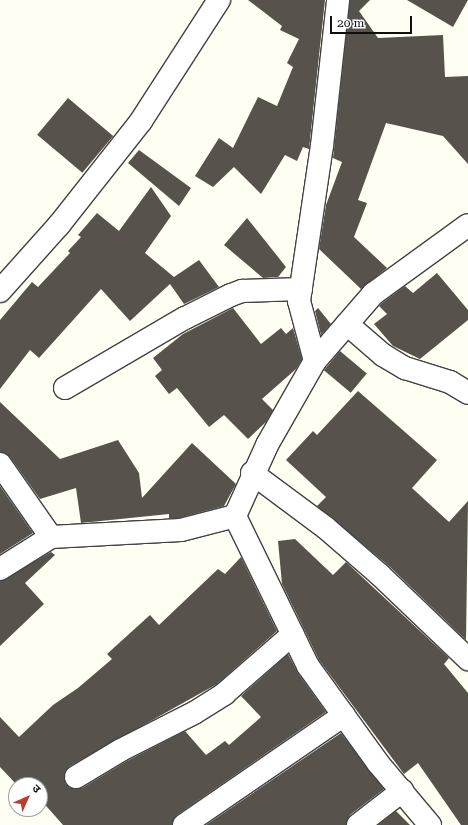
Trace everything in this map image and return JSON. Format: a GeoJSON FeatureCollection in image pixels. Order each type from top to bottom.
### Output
{"type":"FeatureCollection","features":[{"type":"Feature","properties":{"kind":"street"},"geometry":{"type":"LineString","coordinates":[[0,291],[59,225],[141,121],[218,0]]}},
{"type":"Feature","properties":{"kind":"street"},"geometry":{"type":"LineString","coordinates":[[315,361],[299,301],[322,146],[338,0]]}},
{"type":"Feature","properties":{"kind":"street"},"geometry":{"type":"LineString","coordinates":[[430,825],[378,763],[308,666],[235,516],[252,473],[315,361],[373,294],[468,225]]}},
{"type":"Feature","properties":{"kind":"street"},"geometry":{"type":"LineString","coordinates":[[65,388],[185,318],[231,295],[242,291],[301,289]]}},
{"type":"Feature","properties":{"kind":"street"},"geometry":{"type":"LineString","coordinates":[[347,324],[383,355],[405,368],[450,382],[468,393]]}},
{"type":"Feature","properties":{"kind":"street"},"geometry":{"type":"LineString","coordinates":[[0,464],[51,537]]}},
{"type":"Feature","properties":{"kind":"street"},"geometry":{"type":"LineString","coordinates":[[252,473],[326,528],[380,575],[468,659]]}},
{"type":"Feature","properties":{"kind":"street"},"geometry":{"type":"LineString","coordinates":[[0,569],[51,537],[181,530],[235,516]]}},
{"type":"Feature","properties":{"kind":"street"},"geometry":{"type":"LineString","coordinates":[[76,777],[121,750],[194,713],[224,694],[293,634]]}},
{"type":"Feature","properties":{"kind":"street"},"geometry":{"type":"LineString","coordinates":[[184,825],[344,715]]}},
{"type":"Feature","properties":{"kind":"street"},"geometry":{"type":"LineString","coordinates":[[358,825],[402,791]]}},
{"type":"Feature","properties":{"kind":"building"},"geometry":{"type":"Polygon","coordinates":[[[248,0],[325,0],[309,149],[303,147],[297,161],[285,155],[261,194],[234,167],[213,187],[195,176],[219,138],[233,148],[258,97],[277,106],[293,67],[287,63],[299,39],[280,30],[282,26],[248,0]]]}},
{"type":"Feature","properties":{"kind":"building"},"geometry":{"type":"Polygon","coordinates":[[[350,0],[370,0],[359,11],[378,38],[443,35],[445,77],[468,76],[468,164],[443,136],[386,123],[358,200],[367,203],[354,237],[387,268],[361,289],[319,249],[326,205],[342,162],[333,158],[350,0]]]}},
{"type":"Feature","properties":{"kind":"building"},"geometry":{"type":"Polygon","coordinates":[[[407,0],[468,0],[453,27],[407,0]]]}},
{"type":"Feature","properties":{"kind":"building"},"geometry":{"type":"Polygon","coordinates":[[[68,98],[113,136],[82,173],[37,135],[68,98]]]}},
{"type":"Feature","properties":{"kind":"building"},"geometry":{"type":"Polygon","coordinates":[[[139,150],[191,188],[179,206],[128,163],[139,150]]]}},
{"type":"Feature","properties":{"kind":"building"},"geometry":{"type":"Polygon","coordinates":[[[151,187],[171,216],[145,253],[174,277],[199,260],[219,287],[184,304],[170,284],[130,321],[101,289],[39,358],[30,350],[0,389],[0,320],[32,282],[38,287],[70,253],[68,251],[81,237],[78,235],[97,213],[119,231],[151,187]]]}},
{"type":"Feature","properties":{"kind":"building"},"geometry":{"type":"Polygon","coordinates":[[[247,218],[286,267],[278,277],[263,278],[224,245],[247,218]]]}},
{"type":"Feature","properties":{"kind":"building"},"geometry":{"type":"Polygon","coordinates":[[[437,273],[468,310],[468,320],[420,359],[393,346],[374,324],[387,314],[379,306],[382,303],[405,286],[413,293],[437,273]]]}},
{"type":"Feature","properties":{"kind":"building"},"geometry":{"type":"Polygon","coordinates":[[[233,308],[261,344],[281,328],[286,334],[293,328],[302,359],[296,369],[262,399],[273,410],[266,422],[248,439],[224,415],[209,427],[177,388],[169,394],[155,376],[162,370],[153,358],[183,334],[233,308]]]}},
{"type":"Feature","properties":{"kind":"building"},"geometry":{"type":"Polygon","coordinates":[[[318,308],[331,324],[321,335],[315,311],[318,308]]]}},
{"type":"Feature","properties":{"kind":"building"},"geometry":{"type":"Polygon","coordinates":[[[340,351],[367,373],[351,393],[324,370],[340,351]]]}},
{"type":"Feature","properties":{"kind":"building"},"geometry":{"type":"Polygon","coordinates":[[[358,391],[437,460],[412,488],[449,522],[468,501],[466,640],[389,566],[317,506],[326,497],[286,460],[313,431],[317,435],[358,391]]]}},
{"type":"Feature","properties":{"kind":"building"},"geometry":{"type":"Polygon","coordinates":[[[0,402],[60,459],[118,440],[139,473],[142,498],[192,443],[236,484],[224,506],[179,518],[169,518],[169,514],[81,523],[76,488],[40,499],[10,457],[0,452],[0,402]]]}},
{"type":"Feature","properties":{"kind":"building"},"geometry":{"type":"Polygon","coordinates":[[[0,486],[33,533],[0,554],[0,486]]]}},
{"type":"Feature","properties":{"kind":"building"},"geometry":{"type":"Polygon","coordinates":[[[295,539],[333,575],[346,562],[449,658],[444,664],[468,693],[468,825],[461,825],[418,763],[404,774],[319,660],[282,584],[278,541],[295,539]]]}},
{"type":"Feature","properties":{"kind":"building"},"geometry":{"type":"Polygon","coordinates":[[[51,552],[55,555],[25,583],[44,604],[0,646],[0,581],[51,552]]]}},
{"type":"Feature","properties":{"kind":"building"},"geometry":{"type":"Polygon","coordinates":[[[241,557],[277,631],[217,684],[70,766],[65,771],[65,783],[70,788],[82,788],[127,761],[185,731],[206,755],[225,741],[229,745],[261,717],[241,696],[288,654],[298,673],[326,712],[177,815],[172,825],[63,825],[48,808],[48,777],[9,777],[0,767],[0,717],[19,737],[53,705],[78,688],[112,659],[107,654],[150,615],[159,625],[218,569],[225,574],[241,557]]]}},
{"type":"Feature","properties":{"kind":"building"},"geometry":{"type":"Polygon","coordinates":[[[341,733],[384,789],[350,815],[346,825],[206,825],[341,733]]]}},
{"type":"Feature","properties":{"kind":"building"},"geometry":{"type":"Polygon","coordinates":[[[396,811],[410,825],[378,825],[396,811]]]}}]}
